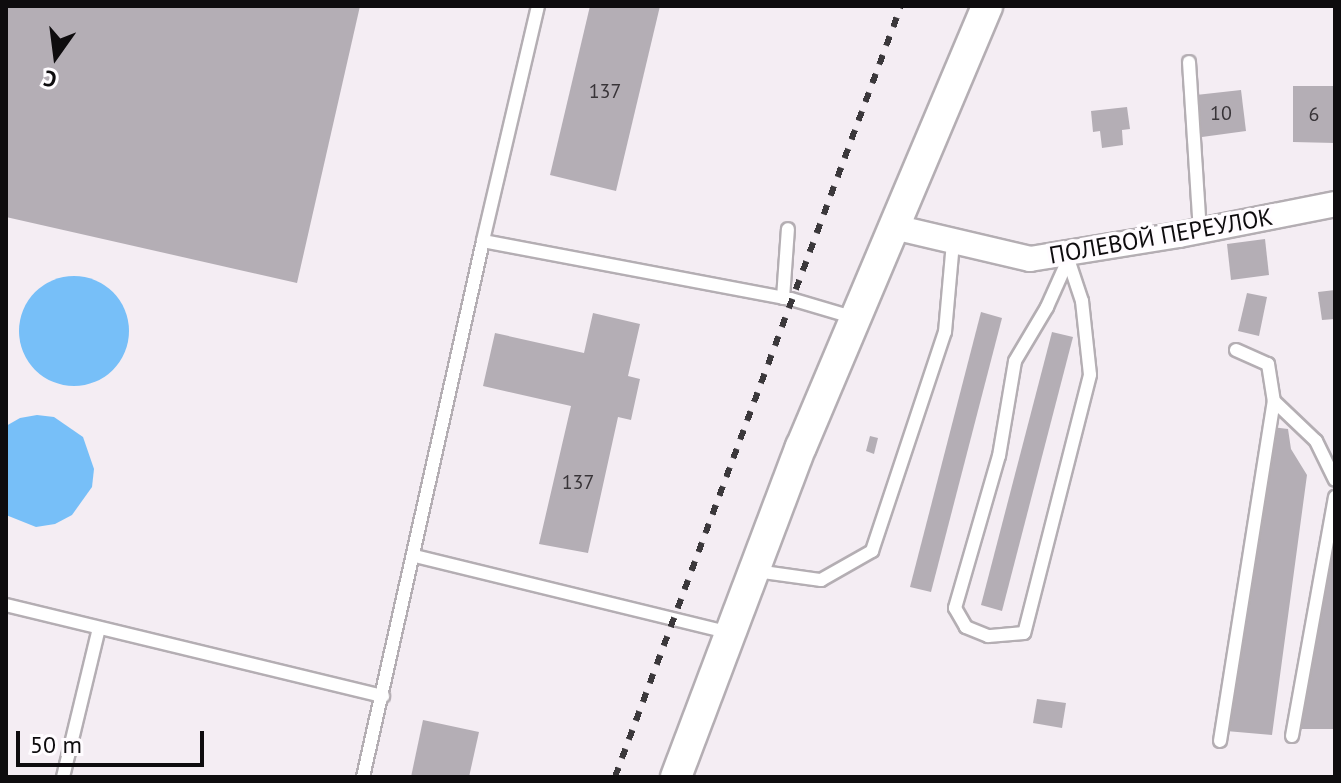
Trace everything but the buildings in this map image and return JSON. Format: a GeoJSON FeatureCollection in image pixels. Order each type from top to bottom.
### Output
{"type":"FeatureCollection","features":[{"type":"Feature","properties":{"kind":"street"},"geometry":{"type":"LineString","coordinates":[[676,777],[855,318],[987,6]]}},
{"type":"Feature","properties":{"kind":"street","name":"ПОЛЕВОЙ ПЕРЕУЛОК"},"geometry":{"type":"LineString","coordinates":[[894,227],[1030,259],[1067,256],[1335,204]]}},
{"type":"Feature","properties":{"kind":"lane"},"geometry":{"type":"LineString","coordinates":[[363,777],[538,6]]}},
{"type":"Feature","properties":{"kind":"lane"},"geometry":{"type":"LineString","coordinates":[[1189,62],[1200,231]]}},
{"type":"Feature","properties":{"kind":"lane"},"geometry":{"type":"LineString","coordinates":[[783,298],[788,229]]}},
{"type":"Feature","properties":{"kind":"lane"},"geometry":{"type":"LineString","coordinates":[[483,241],[783,298],[855,318]]}},
{"type":"Feature","properties":{"kind":"lane"},"geometry":{"type":"LineString","coordinates":[[754,571],[821,580],[872,551],[945,332],[953,243]]}},
{"type":"Feature","properties":{"kind":"lane"},"geometry":{"type":"LineString","coordinates":[[1067,256],[1082,301],[1090,375],[1024,633],[988,636],[966,627],[955,608],[999,456],[1015,361],[1047,307],[1067,256]]}},
{"type":"Feature","properties":{"kind":"lane"},"geometry":{"type":"LineString","coordinates":[[1220,741],[1274,401],[1268,364],[1236,350]]}},
{"type":"Feature","properties":{"kind":"lane"},"geometry":{"type":"LineString","coordinates":[[1274,401],[1316,441],[1335,480]]}},
{"type":"Feature","properties":{"kind":"lane"},"geometry":{"type":"LineString","coordinates":[[1292,736],[1335,497]]}},
{"type":"Feature","properties":{"kind":"lane"},"geometry":{"type":"LineString","coordinates":[[415,556],[731,633]]}},
{"type":"Feature","properties":{"kind":"lane"},"geometry":{"type":"LineString","coordinates":[[6,605],[383,696]]}},
{"type":"Feature","properties":{"kind":"lane"},"geometry":{"type":"LineString","coordinates":[[63,777],[99,628]]}},
{"type":"Feature","properties":{"kind":"water"},"geometry":{"type":"Polygon","coordinates":[[[74,276],[95,280],[113,292],[125,310],[129,331],[125,352],[113,370],[95,382],[74,386],[53,382],[35,370],[23,352],[19,331],[23,310],[35,292],[53,280],[74,276]]]}},
{"type":"Feature","properties":{"kind":"water"},"geometry":{"type":"Polygon","coordinates":[[[37,415],[54,417],[83,437],[94,469],[92,487],[72,515],[55,524],[36,527],[6,515],[6,426],[20,418],[37,415]]]}},
{"type":"Feature","properties":{"kind":"railway"},"geometry":{"type":"LineString","coordinates":[[615,777],[901,6]]}}]}
